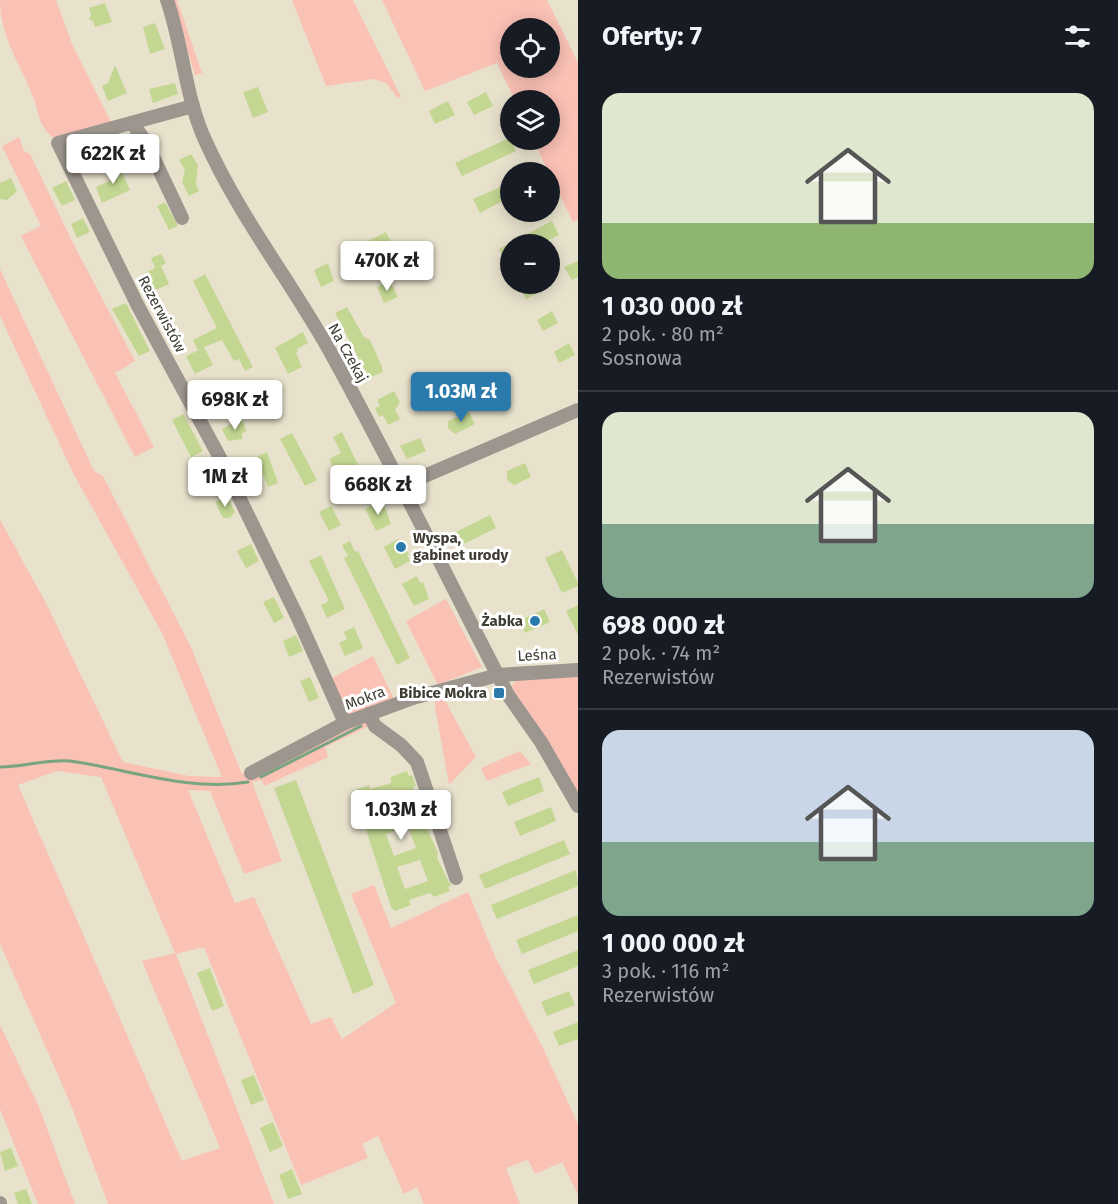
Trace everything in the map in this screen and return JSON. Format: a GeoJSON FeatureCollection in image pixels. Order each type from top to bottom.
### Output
{"type":"FeatureCollection","features":[{"type":"Feature","properties":{"kind":"street","name":"Na Czekaj"},"geometry":{"type":"LineString","coordinates":[[167,0],[179,37],[193,106],[204,139],[223,176],[332,355],[498,675],[547,751],[578,806]]}},
{"type":"Feature","properties":{"kind":"street","name":"Rezerwistów"},"geometry":{"type":"LineString","coordinates":[[193,106],[58,143],[138,306],[219,456],[298,618],[345,723]]}},
{"type":"Feature","properties":{"kind":"street"},"geometry":{"type":"LineString","coordinates":[[132,123],[146,142],[182,218]]}},
{"type":"Feature","properties":{"kind":"street"},"geometry":{"type":"LineString","coordinates":[[399,487],[578,410]]}},
{"type":"Feature","properties":{"kind":"street","name":"Leśna"},"geometry":{"type":"LineString","coordinates":[[498,675],[578,670]]}},
{"type":"Feature","properties":{"kind":"street","name":"Mokra"},"geometry":{"type":"LineString","coordinates":[[252,773],[345,723],[412,698],[498,675]]}},
{"type":"Feature","properties":{"kind":"street"},"geometry":{"type":"LineString","coordinates":[[369,714],[375,726],[400,745],[417,762],[456,878]]}},
{"type":"Feature","properties":{"kind":"shaded area"},"geometry":{"type":"Polygon","coordinates":[[[0,0],[56,0],[72,44],[111,122],[54,139],[48,133],[41,122],[32,94],[7,37],[0,0]]]}},
{"type":"Feature","properties":{"kind":"shaded area"},"geometry":{"type":"Polygon","coordinates":[[[172,0],[177,0],[202,73],[195,75],[172,0]]]}},
{"type":"Feature","properties":{"kind":"shaded area"},"geometry":{"type":"Polygon","coordinates":[[[292,0],[353,0],[401,97],[398,98],[386,83],[373,79],[326,86],[292,0]]]}},
{"type":"Feature","properties":{"kind":"shaded area"},"geometry":{"type":"Polygon","coordinates":[[[382,0],[547,0],[556,18],[500,18],[500,69],[497,63],[425,91],[382,0]]]}},
{"type":"Feature","properties":{"kind":"shaded area"},"geometry":{"type":"Polygon","coordinates":[[[560,26],[578,63],[578,219],[573,222],[560,195],[560,162],[544,162],[538,150],[560,150],[560,90],[510,90],[504,78],[560,78],[560,26]]]}},
{"type":"Feature","properties":{"kind":"shaded area"},"geometry":{"type":"Polygon","coordinates":[[[19,137],[24,151],[30,154],[73,243],[135,361],[115,373],[154,447],[135,457],[21,236],[41,226],[2,146],[19,137]]]}},
{"type":"Feature","properties":{"kind":"shaded area"},"geometry":{"type":"Polygon","coordinates":[[[0,269],[94,471],[103,476],[191,647],[242,774],[318,734],[365,721],[369,726],[325,747],[328,757],[264,786],[261,780],[252,782],[282,861],[244,874],[210,791],[188,790],[235,903],[254,897],[311,1024],[331,1017],[342,1039],[396,1003],[351,894],[374,885],[391,928],[468,892],[495,956],[543,1048],[578,1124],[578,1195],[562,1162],[535,1174],[528,1160],[506,1168],[520,1204],[424,1204],[417,1187],[404,1194],[378,1136],[362,1144],[368,1158],[301,1185],[204,947],[176,954],[274,1204],[108,1204],[69,1100],[0,944],[0,520],[45,601],[123,762],[189,776],[222,777],[162,633],[73,473],[0,316],[0,269]],[[57,771],[18,785],[182,1161],[220,1148],[142,961],[175,953],[101,777],[57,771]]]}},
{"type":"Feature","properties":{"kind":"shaded area"},"geometry":{"type":"Polygon","coordinates":[[[446,599],[482,667],[438,685],[406,621],[446,599]]]}},
{"type":"Feature","properties":{"kind":"shaded area"},"geometry":{"type":"Polygon","coordinates":[[[373,656],[394,699],[349,716],[332,678],[373,656]]]}},
{"type":"Feature","properties":{"kind":"shaded area"},"geometry":{"type":"Polygon","coordinates":[[[520,677],[578,677],[578,795],[511,686],[520,677]]]}},
{"type":"Feature","properties":{"kind":"shaded area"},"geometry":{"type":"Polygon","coordinates":[[[443,697],[476,757],[449,785],[435,707],[435,698],[443,697]]]}},
{"type":"Feature","properties":{"kind":"shaded area"},"geometry":{"type":"Polygon","coordinates":[[[520,751],[531,764],[487,781],[481,768],[520,751]]]}},
{"type":"Feature","properties":{"kind":"shaded area"},"geometry":{"type":"Polygon","coordinates":[[[0,1025],[39,1107],[75,1204],[38,1204],[0,1109],[0,1025]]]}},
{"type":"Feature","properties":{"kind":"building"},"geometry":{"type":"Polygon","coordinates":[[[105,3],[112,22],[95,27],[93,21],[89,19],[91,15],[89,8],[105,3]]]}},
{"type":"Feature","properties":{"kind":"building"},"geometry":{"type":"Polygon","coordinates":[[[155,23],[165,49],[150,54],[143,27],[155,23]]]}},
{"type":"Feature","properties":{"kind":"building"},"geometry":{"type":"Polygon","coordinates":[[[115,65],[127,93],[108,101],[102,86],[108,83],[115,65]]]}},
{"type":"Feature","properties":{"kind":"building"},"geometry":{"type":"Polygon","coordinates":[[[175,83],[178,94],[153,103],[149,89],[175,83]]]}},
{"type":"Feature","properties":{"kind":"building"},"geometry":{"type":"Polygon","coordinates":[[[258,87],[268,112],[253,118],[243,92],[258,87]]]}},
{"type":"Feature","properties":{"kind":"building"},"geometry":{"type":"Polygon","coordinates":[[[486,92],[493,106],[474,115],[467,102],[486,92]]]}},
{"type":"Feature","properties":{"kind":"building"},"geometry":{"type":"Polygon","coordinates":[[[448,101],[455,115],[435,124],[429,111],[448,101]]]}},
{"type":"Feature","properties":{"kind":"building"},"geometry":{"type":"Polygon","coordinates":[[[500,142],[500,150],[516,151],[462,176],[455,163],[500,142]]]}},
{"type":"Feature","properties":{"kind":"building"},"geometry":{"type":"Polygon","coordinates":[[[191,154],[198,165],[196,184],[199,191],[189,196],[182,182],[185,170],[179,160],[191,154]]]}},
{"type":"Feature","properties":{"kind":"building"},"geometry":{"type":"Polygon","coordinates":[[[117,162],[130,190],[102,203],[96,187],[112,180],[107,167],[117,162]]]}},
{"type":"Feature","properties":{"kind":"building"},"geometry":{"type":"Polygon","coordinates":[[[11,178],[17,191],[7,200],[0,199],[0,183],[11,178]]]}},
{"type":"Feature","properties":{"kind":"building"},"geometry":{"type":"Polygon","coordinates":[[[66,181],[75,200],[62,206],[52,188],[66,181]]]}},
{"type":"Feature","properties":{"kind":"building"},"geometry":{"type":"Polygon","coordinates":[[[500,187],[500,202],[480,213],[473,199],[500,187]]]}},
{"type":"Feature","properties":{"kind":"building"},"geometry":{"type":"Polygon","coordinates":[[[165,202],[178,226],[169,230],[157,206],[165,202]]]}},
{"type":"Feature","properties":{"kind":"building"},"geometry":{"type":"Polygon","coordinates":[[[83,218],[90,232],[77,238],[71,224],[83,218]]]}},
{"type":"Feature","properties":{"kind":"building"},"geometry":{"type":"Polygon","coordinates":[[[552,222],[558,234],[527,234],[552,222]]]}},
{"type":"Feature","properties":{"kind":"building"},"geometry":{"type":"Polygon","coordinates":[[[386,232],[399,257],[388,262],[383,252],[370,258],[362,244],[386,232]]]}},
{"type":"Feature","properties":{"kind":"building"},"geometry":{"type":"Polygon","coordinates":[[[161,254],[166,263],[161,266],[169,284],[151,292],[143,274],[155,268],[151,258],[161,254]]]}},
{"type":"Feature","properties":{"kind":"building"},"geometry":{"type":"Polygon","coordinates":[[[578,261],[578,277],[572,280],[564,267],[578,261]]]}},
{"type":"Feature","properties":{"kind":"building"},"geometry":{"type":"Polygon","coordinates":[[[328,263],[334,281],[321,287],[314,270],[328,263]]]}},
{"type":"Feature","properties":{"kind":"building"},"geometry":{"type":"Polygon","coordinates":[[[205,274],[253,367],[245,371],[239,359],[234,361],[222,340],[204,347],[213,365],[195,374],[186,356],[201,349],[198,350],[193,340],[217,328],[193,281],[205,274]]]}},
{"type":"Feature","properties":{"kind":"building"},"geometry":{"type":"Polygon","coordinates":[[[390,281],[398,297],[384,303],[377,287],[390,281]]]}},
{"type":"Feature","properties":{"kind":"building"},"geometry":{"type":"Polygon","coordinates":[[[524,294],[536,294],[526,299],[524,294]]]}},
{"type":"Feature","properties":{"kind":"building"},"geometry":{"type":"Polygon","coordinates":[[[126,303],[150,351],[139,356],[112,309],[126,303]]]}},
{"type":"Feature","properties":{"kind":"building"},"geometry":{"type":"Polygon","coordinates":[[[347,307],[364,337],[370,340],[382,367],[383,372],[369,378],[335,313],[347,307]]]}},
{"type":"Feature","properties":{"kind":"building"},"geometry":{"type":"Polygon","coordinates":[[[552,311],[558,323],[543,331],[537,320],[552,311]]]}},
{"type":"Feature","properties":{"kind":"building"},"geometry":{"type":"Polygon","coordinates":[[[303,332],[308,343],[297,349],[296,353],[302,367],[288,374],[275,348],[303,332]]]}},
{"type":"Feature","properties":{"kind":"building"},"geometry":{"type":"Polygon","coordinates":[[[569,343],[575,355],[559,363],[554,352],[569,343]]]}},
{"type":"Feature","properties":{"kind":"building"},"geometry":{"type":"Polygon","coordinates":[[[394,391],[400,402],[395,410],[400,419],[388,425],[383,415],[379,417],[375,408],[380,406],[377,400],[394,391]]]}},
{"type":"Feature","properties":{"kind":"building"},"geometry":{"type":"Polygon","coordinates":[[[469,412],[475,424],[455,434],[448,428],[448,421],[469,412]]]}},
{"type":"Feature","properties":{"kind":"building"},"geometry":{"type":"Polygon","coordinates":[[[183,414],[203,451],[191,457],[172,420],[183,414]]]}},
{"type":"Feature","properties":{"kind":"building"},"geometry":{"type":"Polygon","coordinates":[[[241,419],[247,431],[242,433],[242,439],[228,441],[222,429],[241,419]]]}},
{"type":"Feature","properties":{"kind":"building"},"geometry":{"type":"Polygon","coordinates":[[[342,432],[361,471],[351,477],[345,465],[335,471],[329,459],[341,453],[333,437],[342,432]]]}},
{"type":"Feature","properties":{"kind":"building"},"geometry":{"type":"Polygon","coordinates":[[[292,433],[317,480],[305,486],[280,439],[292,433]]]}},
{"type":"Feature","properties":{"kind":"building"},"geometry":{"type":"Polygon","coordinates":[[[420,438],[426,451],[407,459],[400,446],[420,438]]]}},
{"type":"Feature","properties":{"kind":"building"},"geometry":{"type":"Polygon","coordinates":[[[267,452],[278,483],[268,487],[262,472],[254,467],[254,458],[267,452]]]}},
{"type":"Feature","properties":{"kind":"building"},"geometry":{"type":"Polygon","coordinates":[[[525,463],[531,477],[514,485],[507,480],[507,471],[525,463]]]}},
{"type":"Feature","properties":{"kind":"building"},"geometry":{"type":"Polygon","coordinates":[[[227,496],[235,512],[230,518],[223,518],[215,502],[227,496]]]}},
{"type":"Feature","properties":{"kind":"building"},"geometry":{"type":"Polygon","coordinates":[[[379,502],[383,508],[385,507],[391,524],[376,531],[365,509],[379,502]]]}},
{"type":"Feature","properties":{"kind":"building"},"geometry":{"type":"Polygon","coordinates":[[[331,506],[341,525],[329,531],[319,512],[331,506]]]}},
{"type":"Feature","properties":{"kind":"building"},"geometry":{"type":"Polygon","coordinates":[[[490,515],[496,528],[460,546],[454,533],[490,515]]]}},
{"type":"Feature","properties":{"kind":"building"},"geometry":{"type":"Polygon","coordinates":[[[398,539],[409,554],[407,555],[410,561],[395,569],[384,547],[398,539]]]}},
{"type":"Feature","properties":{"kind":"building"},"geometry":{"type":"Polygon","coordinates":[[[350,541],[355,552],[358,551],[410,658],[397,665],[344,558],[348,556],[342,545],[350,541]]]}},
{"type":"Feature","properties":{"kind":"building"},"geometry":{"type":"Polygon","coordinates":[[[251,544],[259,561],[246,568],[237,551],[251,544]]]}},
{"type":"Feature","properties":{"kind":"building"},"geometry":{"type":"Polygon","coordinates":[[[562,550],[578,586],[562,593],[545,558],[562,550]]]}},
{"type":"Feature","properties":{"kind":"building"},"geometry":{"type":"Polygon","coordinates":[[[321,555],[345,609],[327,618],[321,605],[329,601],[309,561],[321,555]]]}},
{"type":"Feature","properties":{"kind":"building"},"geometry":{"type":"Polygon","coordinates":[[[417,576],[420,583],[423,582],[429,599],[414,606],[402,584],[417,576]]]}},
{"type":"Feature","properties":{"kind":"building"},"geometry":{"type":"Polygon","coordinates":[[[274,597],[284,618],[274,623],[263,602],[274,597]]]}},
{"type":"Feature","properties":{"kind":"building"},"geometry":{"type":"Polygon","coordinates":[[[578,605],[578,635],[566,611],[578,605]]]}},
{"type":"Feature","properties":{"kind":"building","name":"Żabka"},"geometry":{"type":"Polygon","coordinates":[[[544,609],[550,622],[525,633],[519,621],[544,609]]]}},
{"type":"Feature","properties":{"kind":"building"},"geometry":{"type":"Polygon","coordinates":[[[354,627],[363,648],[345,656],[339,643],[347,639],[344,632],[354,627]]]}},
{"type":"Feature","properties":{"kind":"building"},"geometry":{"type":"Polygon","coordinates":[[[296,635],[303,651],[289,657],[283,641],[296,635]]]}},
{"type":"Feature","properties":{"kind":"building"},"geometry":{"type":"Polygon","coordinates":[[[310,677],[319,698],[309,702],[300,681],[310,677]]]}},
{"type":"Feature","properties":{"kind":"building"},"geometry":{"type":"Polygon","coordinates":[[[407,771],[409,776],[412,775],[418,805],[423,808],[429,833],[438,853],[437,858],[451,886],[448,887],[450,891],[434,897],[430,893],[409,900],[411,905],[395,911],[391,907],[360,811],[356,809],[351,795],[352,791],[369,785],[370,789],[391,783],[391,777],[407,771]],[[397,794],[375,801],[382,823],[404,814],[397,794]],[[408,827],[386,834],[394,856],[416,848],[408,827]],[[420,860],[397,867],[405,889],[428,881],[420,860]]]}},
{"type":"Feature","properties":{"kind":"building"},"geometry":{"type":"Polygon","coordinates":[[[539,777],[544,791],[508,806],[502,792],[539,777]]]}},
{"type":"Feature","properties":{"kind":"building"},"geometry":{"type":"Polygon","coordinates":[[[296,780],[374,985],[353,994],[274,788],[296,780]]]}},
{"type":"Feature","properties":{"kind":"building"},"geometry":{"type":"Polygon","coordinates":[[[551,807],[556,821],[520,836],[514,822],[551,807]]]}},
{"type":"Feature","properties":{"kind":"building"},"geometry":{"type":"Polygon","coordinates":[[[564,840],[570,854],[485,889],[479,875],[564,840]]]}},
{"type":"Feature","properties":{"kind":"building"},"geometry":{"type":"Polygon","coordinates":[[[576,870],[578,886],[497,919],[491,905],[576,870]]]}},
{"type":"Feature","properties":{"kind":"building"},"geometry":{"type":"Polygon","coordinates":[[[578,915],[578,931],[522,954],[516,940],[578,915]]]}},
{"type":"Feature","properties":{"kind":"building"},"geometry":{"type":"Polygon","coordinates":[[[578,950],[578,966],[534,984],[528,970],[578,950]]]}},
{"type":"Feature","properties":{"kind":"building"},"geometry":{"type":"Polygon","coordinates":[[[210,968],[224,1006],[212,1011],[197,973],[210,968]]]}},
{"type":"Feature","properties":{"kind":"building"},"geometry":{"type":"Polygon","coordinates":[[[569,991],[575,1005],[547,1016],[541,1002],[569,991]]]}},
{"type":"Feature","properties":{"kind":"building"},"geometry":{"type":"Polygon","coordinates":[[[578,1022],[578,1039],[559,1046],[553,1032],[578,1022]]]}},
{"type":"Feature","properties":{"kind":"building"},"geometry":{"type":"Polygon","coordinates":[[[254,1075],[264,1100],[251,1105],[241,1080],[254,1075]]]}},
{"type":"Feature","properties":{"kind":"building"},"geometry":{"type":"Polygon","coordinates":[[[273,1122],[283,1146],[270,1152],[260,1128],[273,1122]]]}},
{"type":"Feature","properties":{"kind":"building"},"geometry":{"type":"Polygon","coordinates":[[[11,1148],[18,1166],[5,1171],[0,1152],[11,1148]]]}},
{"type":"Feature","properties":{"kind":"building"},"geometry":{"type":"Polygon","coordinates":[[[292,1169],[302,1194],[288,1199],[279,1175],[292,1169]]]}},
{"type":"Feature","properties":{"kind":"building"},"geometry":{"type":"Polygon","coordinates":[[[26,1189],[32,1204],[18,1204],[14,1193],[26,1189]]]}},
{"type":"Feature","properties":{"kind":"waterway"},"geometry":{"type":"LineString","coordinates":[[261,777],[361,726]]}},
{"type":"Feature","properties":{"kind":"waterway"},"geometry":{"type":"LineString","coordinates":[[0,767],[70,761],[181,782],[203,784],[248,782]]}},
{"type":"Feature","properties":{"kind":"place","name":"Wyspa, gabinet urody"},"geometry":{"type":"Point","coordinates":[401,547]}},
{"type":"Feature","properties":{"kind":"place","name":"Żabka"},"geometry":{"type":"Point","coordinates":[535,621]}},
{"type":"Feature","properties":{"kind":"place","name":"Bibice Mokra"},"geometry":{"type":"Point","coordinates":[499,693]}}]}
